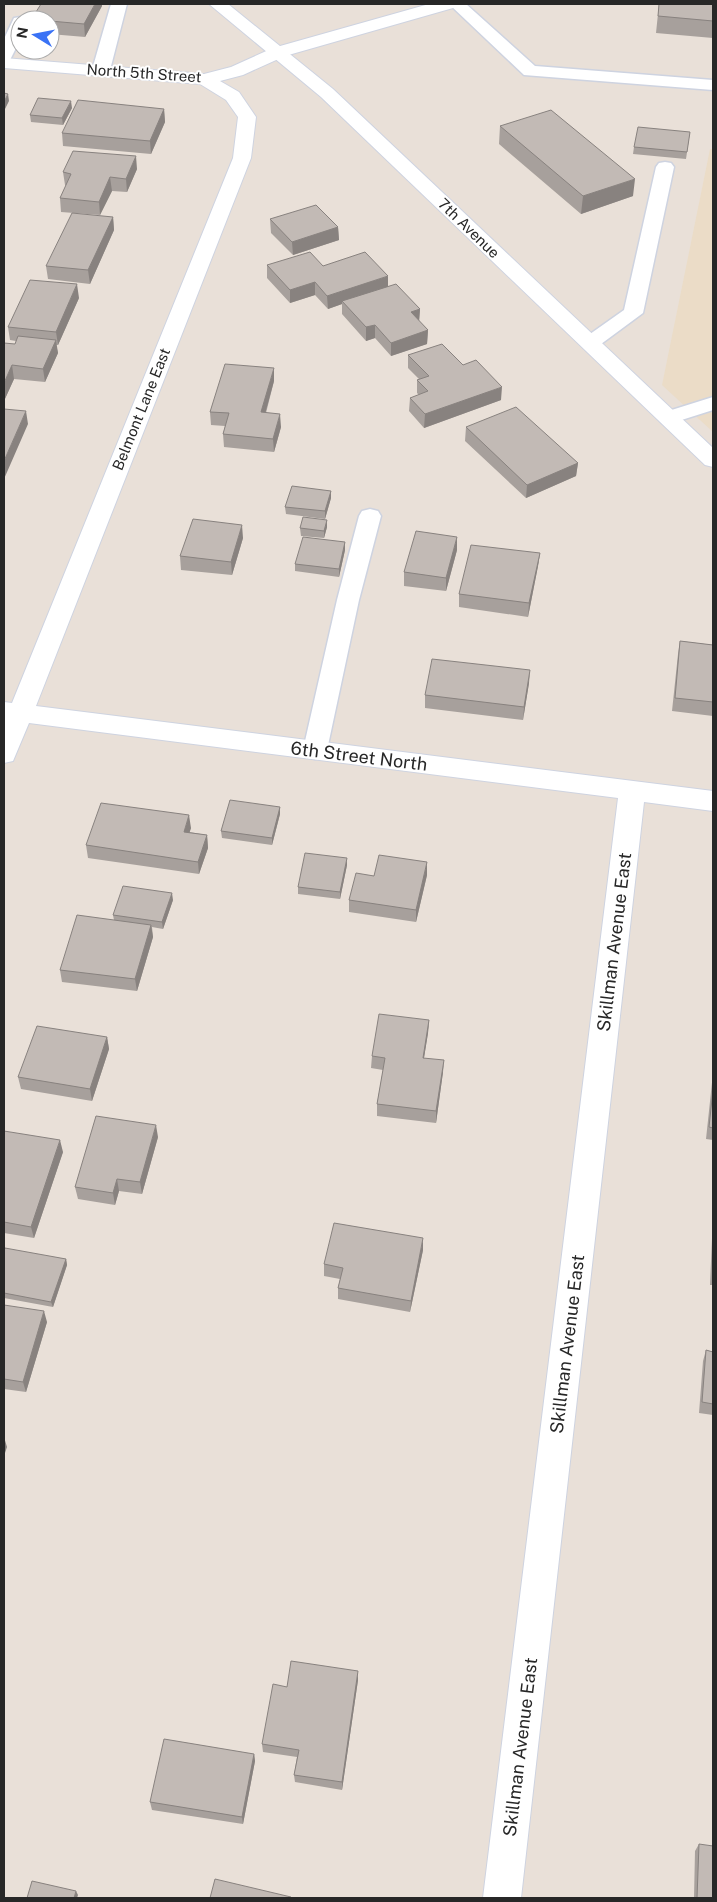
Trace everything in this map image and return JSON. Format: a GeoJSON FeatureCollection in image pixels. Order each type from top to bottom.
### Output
{"type":"FeatureCollection","features":[{"type":"Feature","properties":{"kind":"street","name":"7th Avenue"},"geometry":{"type":"LineString","coordinates":[[218,4],[327,93],[713,460]]}},
{"type":"Feature","properties":{"kind":"street"},"geometry":{"type":"LineString","coordinates":[[279,52],[447,4]]}},
{"type":"Feature","properties":{"kind":"street","name":"North 5th Street"},"geometry":{"type":"LineString","coordinates":[[4,63],[204,79],[237,71],[279,52]]}},
{"type":"Feature","properties":{"kind":"street","name":"Belmont Lane East"},"geometry":{"type":"LineString","coordinates":[[4,754],[12,712],[242,158],[246,117],[233,96],[204,79]]}},
{"type":"Feature","properties":{"kind":"street","name":"6th Street North"},"geometry":{"type":"LineString","coordinates":[[12,712],[713,801]]}},
{"type":"Feature","properties":{"kind":"street","name":"Skillman Avenue East"},"geometry":{"type":"LineString","coordinates":[[502,1898],[632,790]]}},
{"type":"Feature","properties":{"kind":"lane"},"geometry":{"type":"LineString","coordinates":[[101,70],[119,4]]}},
{"type":"Feature","properties":{"kind":"lane"},"geometry":{"type":"LineString","coordinates":[[457,4],[530,71],[713,85]]}},
{"type":"Feature","properties":{"kind":"lane"},"geometry":{"type":"LineString","coordinates":[[4,56],[10,43]]}},
{"type":"Feature","properties":{"kind":"lane"},"geometry":{"type":"LineString","coordinates":[[590,343],[632,313],[665,166]]}},
{"type":"Feature","properties":{"kind":"lane"},"geometry":{"type":"LineString","coordinates":[[669,418],[713,403]]}},
{"type":"Feature","properties":{"kind":"lane"},"geometry":{"type":"LineString","coordinates":[[315,750],[370,516]]}},
{"type":"Feature","properties":{"kind":"shaded area"},"geometry":{"type":"Polygon","coordinates":[[[710,149],[713,149],[713,432],[662,385],[710,149]]]}},
{"type":"Feature","properties":{"kind":"building"},"geometry":{"type":"Polygon","coordinates":[[[41,4],[95,4],[84,24],[60,22],[60,10],[37,10],[41,4]]]}},
{"type":"Feature","properties":{"kind":"building"},"geometry":{"type":"Polygon","coordinates":[[[659,4],[713,4],[713,21],[658,16],[659,4]]]}},
{"type":"Feature","properties":{"kind":"building"},"geometry":{"type":"Polygon","coordinates":[[[4,93],[8,94],[4,102],[4,93]]]}},
{"type":"Feature","properties":{"kind":"building"},"geometry":{"type":"Polygon","coordinates":[[[38,98],[71,101],[62,118],[30,115],[38,98]]]}},
{"type":"Feature","properties":{"kind":"building"},"geometry":{"type":"Polygon","coordinates":[[[78,100],[164,109],[150,141],[62,133],[78,100]]]}},
{"type":"Feature","properties":{"kind":"building"},"geometry":{"type":"Polygon","coordinates":[[[551,110],[635,179],[583,196],[500,126],[551,110]]]}},
{"type":"Feature","properties":{"kind":"building"},"geometry":{"type":"Polygon","coordinates":[[[638,127],[690,132],[687,152],[634,147],[638,127]]]}},
{"type":"Feature","properties":{"kind":"building"},"geometry":{"type":"Polygon","coordinates":[[[73,151],[136,156],[126,179],[110,177],[99,202],[60,198],[71,174],[63,172],[73,151]]]}},
{"type":"Feature","properties":{"kind":"building"},"geometry":{"type":"Polygon","coordinates":[[[316,205],[338,227],[292,242],[270,219],[316,205]]]}},
{"type":"Feature","properties":{"kind":"building"},"geometry":{"type":"Polygon","coordinates":[[[72,213],[113,217],[88,270],[46,266],[72,213]]]}},
{"type":"Feature","properties":{"kind":"building"},"geometry":{"type":"Polygon","coordinates":[[[310,252],[323,266],[365,252],[388,276],[327,296],[315,282],[290,290],[267,265],[310,252]]]}},
{"type":"Feature","properties":{"kind":"building"},"geometry":{"type":"Polygon","coordinates":[[[30,280],[77,284],[56,332],[8,327],[30,280]]]}},
{"type":"Feature","properties":{"kind":"building"},"geometry":{"type":"Polygon","coordinates":[[[396,284],[420,309],[411,312],[428,330],[391,343],[375,325],[366,327],[342,301],[396,284]]]}},
{"type":"Feature","properties":{"kind":"building"},"geometry":{"type":"Polygon","coordinates":[[[18,336],[56,340],[43,369],[12,365],[4,383],[4,343],[15,344],[18,336]]]}},
{"type":"Feature","properties":{"kind":"building"},"geometry":{"type":"Polygon","coordinates":[[[442,344],[463,365],[476,360],[502,387],[425,414],[410,398],[428,391],[417,380],[429,376],[408,355],[442,344]]]}},
{"type":"Feature","properties":{"kind":"building"},"geometry":{"type":"Polygon","coordinates":[[[225,364],[274,368],[261,412],[280,414],[273,439],[223,434],[229,413],[210,412],[225,364]]]}},
{"type":"Feature","properties":{"kind":"building"},"geometry":{"type":"Polygon","coordinates":[[[516,407],[578,463],[527,485],[466,427],[516,407]]]}},
{"type":"Feature","properties":{"kind":"building"},"geometry":{"type":"Polygon","coordinates":[[[4,409],[26,411],[4,461],[4,409]]]}},
{"type":"Feature","properties":{"kind":"building"},"geometry":{"type":"Polygon","coordinates":[[[292,486],[331,491],[325,511],[285,507],[292,486]]]}},
{"type":"Feature","properties":{"kind":"building"},"geometry":{"type":"Polygon","coordinates":[[[303,517],[327,520],[324,531],[300,528],[303,517]]]}},
{"type":"Feature","properties":{"kind":"building"},"geometry":{"type":"Polygon","coordinates":[[[193,519],[242,525],[231,562],[180,556],[193,519]]]}},
{"type":"Feature","properties":{"kind":"building"},"geometry":{"type":"Polygon","coordinates":[[[416,531],[457,537],[446,578],[404,572],[416,531]]]}},
{"type":"Feature","properties":{"kind":"building"},"geometry":{"type":"Polygon","coordinates":[[[303,537],[345,542],[339,569],[295,564],[303,537]]]}},
{"type":"Feature","properties":{"kind":"building"},"geometry":{"type":"Polygon","coordinates":[[[471,545],[540,553],[529,603],[459,594],[471,545]]]}},
{"type":"Feature","properties":{"kind":"building"},"geometry":{"type":"Polygon","coordinates":[[[680,641],[713,645],[713,702],[675,698],[680,641]]]}},
{"type":"Feature","properties":{"kind":"building"},"geometry":{"type":"Polygon","coordinates":[[[432,659],[530,670],[524,707],[425,695],[432,659]]]}},
{"type":"Feature","properties":{"kind":"building"},"geometry":{"type":"Polygon","coordinates":[[[230,800],[280,807],[272,838],[221,831],[230,800]]]}},
{"type":"Feature","properties":{"kind":"building"},"geometry":{"type":"Polygon","coordinates":[[[101,803],[189,815],[184,832],[207,835],[198,862],[86,845],[101,803]]]}},
{"type":"Feature","properties":{"kind":"building"},"geometry":{"type":"Polygon","coordinates":[[[305,853],[347,858],[340,892],[298,887],[305,853]]]}},
{"type":"Feature","properties":{"kind":"building"},"geometry":{"type":"Polygon","coordinates":[[[379,855],[427,862],[416,910],[349,900],[356,873],[374,876],[379,855]]]}},
{"type":"Feature","properties":{"kind":"building"},"geometry":{"type":"Polygon","coordinates":[[[123,886],[172,893],[162,922],[113,915],[123,886]]]}},
{"type":"Feature","properties":{"kind":"building"},"geometry":{"type":"Polygon","coordinates":[[[77,915],[151,925],[135,979],[60,970],[77,915]]]}},
{"type":"Feature","properties":{"kind":"building"},"geometry":{"type":"Polygon","coordinates":[[[379,1014],[429,1020],[423,1058],[444,1060],[436,1111],[377,1104],[385,1058],[372,1056],[379,1014]]]}},
{"type":"Feature","properties":{"kind":"building"},"geometry":{"type":"Polygon","coordinates":[[[37,1026],[107,1037],[90,1089],[18,1077],[37,1026]]]}},
{"type":"Feature","properties":{"kind":"building"},"geometry":{"type":"Polygon","coordinates":[[[713,1090],[713,1128],[709,1127],[713,1090]]]}},
{"type":"Feature","properties":{"kind":"building"},"geometry":{"type":"Polygon","coordinates":[[[96,1116],[156,1125],[140,1182],[117,1179],[113,1193],[75,1187],[96,1116]]]}},
{"type":"Feature","properties":{"kind":"building"},"geometry":{"type":"Polygon","coordinates":[[[4,1131],[60,1140],[31,1227],[4,1222],[4,1131]]]}},
{"type":"Feature","properties":{"kind":"building"},"geometry":{"type":"Polygon","coordinates":[[[334,1223],[423,1238],[411,1301],[338,1288],[343,1268],[324,1264],[334,1223]]]}},
{"type":"Feature","properties":{"kind":"building"},"geometry":{"type":"Polygon","coordinates":[[[5,1248],[66,1259],[51,1302],[4,1293],[5,1248]]]}},
{"type":"Feature","properties":{"kind":"building"},"geometry":{"type":"Polygon","coordinates":[[[4,1305],[44,1311],[23,1382],[4,1379],[4,1305]]]}},
{"type":"Feature","properties":{"kind":"building"},"geometry":{"type":"Polygon","coordinates":[[[706,1350],[713,1352],[713,1404],[702,1402],[706,1350]]]}},
{"type":"Feature","properties":{"kind":"building"},"geometry":{"type":"Polygon","coordinates":[[[291,1661],[358,1671],[342,1782],[294,1775],[299,1750],[262,1744],[273,1684],[287,1687],[291,1661]]]}},
{"type":"Feature","properties":{"kind":"building"},"geometry":{"type":"Polygon","coordinates":[[[164,1739],[254,1754],[242,1817],[150,1802],[164,1739]]]}},
{"type":"Feature","properties":{"kind":"building"},"geometry":{"type":"Polygon","coordinates":[[[699,1844],[713,1846],[713,1898],[697,1898],[699,1844]]]}},
{"type":"Feature","properties":{"kind":"building"},"geometry":{"type":"Polygon","coordinates":[[[215,1879],[291,1897],[291,1898],[210,1898],[215,1879]]]}},
{"type":"Feature","properties":{"kind":"building"},"geometry":{"type":"Polygon","coordinates":[[[32,1881],[76,1891],[74,1898],[27,1898],[32,1881]]]}}]}
